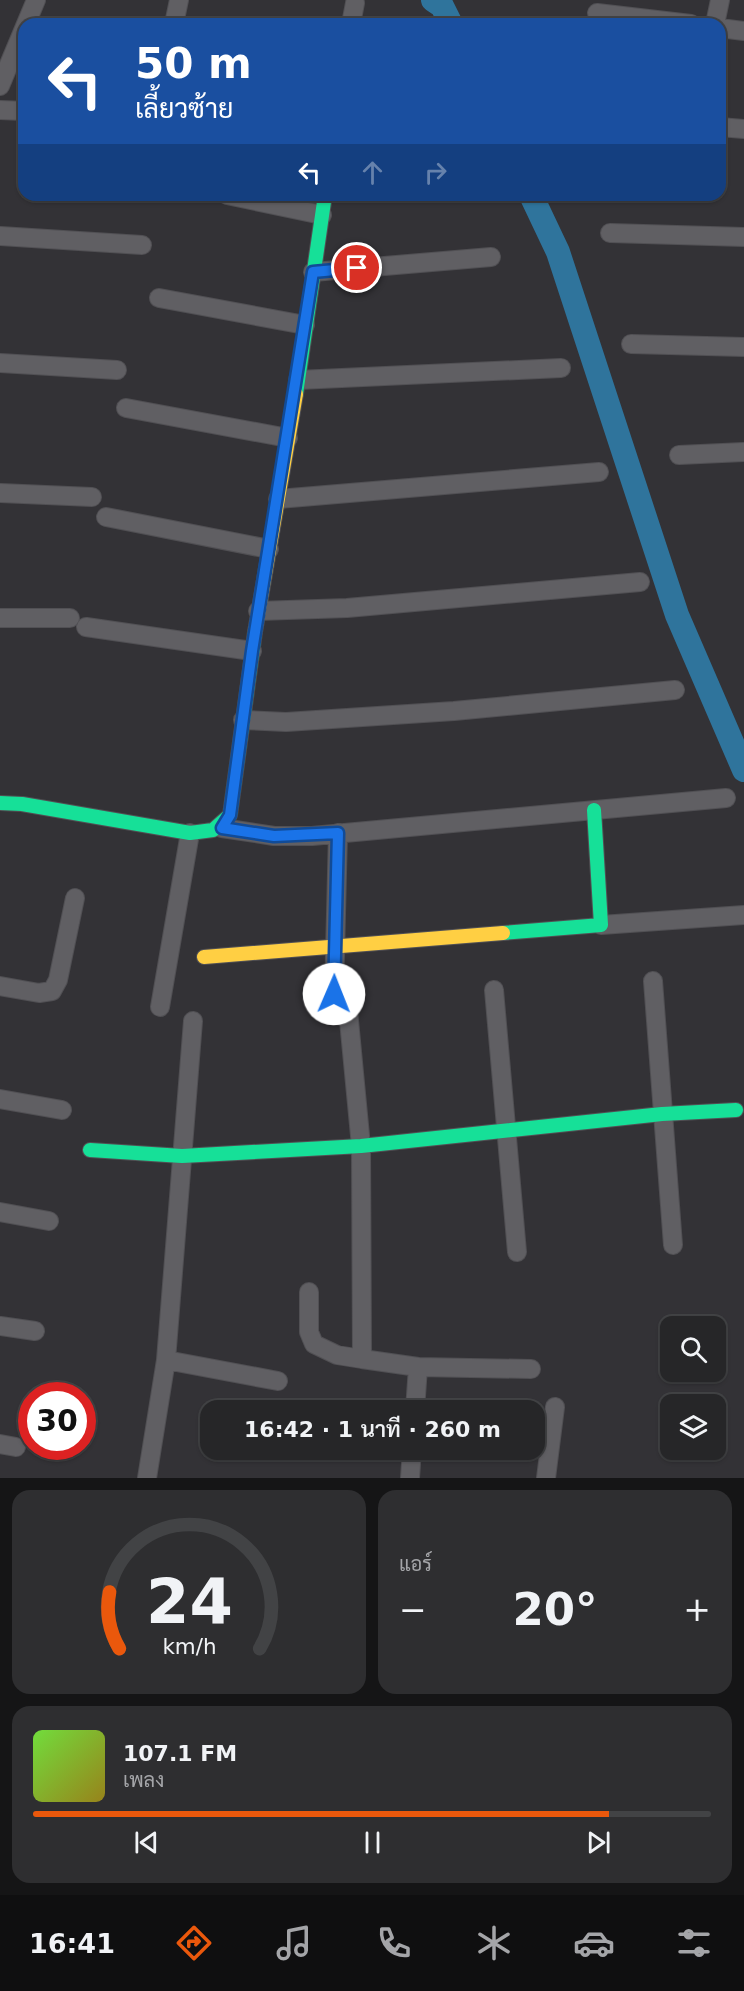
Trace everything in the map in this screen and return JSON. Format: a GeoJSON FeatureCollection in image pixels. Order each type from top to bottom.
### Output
{"type":"FeatureCollection","features":[{"type":"Feature","properties":{"kind":"street"},"geometry":{"type":"LineString","coordinates":[[28,18],[36,0]]}},
{"type":"Feature","properties":{"kind":"street"},"geometry":{"type":"LineString","coordinates":[[175,18],[179,0]]}},
{"type":"Feature","properties":{"kind":"street"},"geometry":{"type":"LineString","coordinates":[[717,18],[720,0]]}},
{"type":"Feature","properties":{"kind":"street"},"geometry":{"type":"LineString","coordinates":[[352,18],[355,3]]}},
{"type":"Feature","properties":{"kind":"street"},"geometry":{"type":"LineString","coordinates":[[597,12],[644,18]]}},
{"type":"Feature","properties":{"kind":"street"},"geometry":{"type":"LineString","coordinates":[[726,29],[744,31]]}},
{"type":"Feature","properties":{"kind":"street"},"geometry":{"type":"LineString","coordinates":[[0,86],[18,43]]}},
{"type":"Feature","properties":{"kind":"street"},"geometry":{"type":"LineString","coordinates":[[0,110],[18,111]]}},
{"type":"Feature","properties":{"kind":"street"},"geometry":{"type":"LineString","coordinates":[[726,128],[744,129]]}},
{"type":"Feature","properties":{"kind":"street"},"geometry":{"type":"LineString","coordinates":[[256,201],[322,215]]}},
{"type":"Feature","properties":{"kind":"street"},"geometry":{"type":"LineString","coordinates":[[222,828],[230,815],[258,611],[288,438],[324,201]]}},
{"type":"Feature","properties":{"kind":"street"},"geometry":{"type":"LineString","coordinates":[[610,233],[744,237]]}},
{"type":"Feature","properties":{"kind":"street"},"geometry":{"type":"LineString","coordinates":[[0,236],[142,245]]}},
{"type":"Feature","properties":{"kind":"street"},"geometry":{"type":"LineString","coordinates":[[313,272],[491,257]]}},
{"type":"Feature","properties":{"kind":"street"},"geometry":{"type":"LineString","coordinates":[[159,298],[305,325]]}},
{"type":"Feature","properties":{"kind":"street"},"geometry":{"type":"LineString","coordinates":[[631,344],[744,347]]}},
{"type":"Feature","properties":{"kind":"street"},"geometry":{"type":"LineString","coordinates":[[0,363],[117,370]]}},
{"type":"Feature","properties":{"kind":"street"},"geometry":{"type":"LineString","coordinates":[[297,380],[561,368]]}},
{"type":"Feature","properties":{"kind":"street"},"geometry":{"type":"LineString","coordinates":[[126,408],[288,438]]}},
{"type":"Feature","properties":{"kind":"street"},"geometry":{"type":"LineString","coordinates":[[679,455],[744,452]]}},
{"type":"Feature","properties":{"kind":"street"},"geometry":{"type":"LineString","coordinates":[[278,499],[599,472]]}},
{"type":"Feature","properties":{"kind":"street"},"geometry":{"type":"LineString","coordinates":[[0,494],[92,497]]}},
{"type":"Feature","properties":{"kind":"street"},"geometry":{"type":"LineString","coordinates":[[106,517],[269,549]]}},
{"type":"Feature","properties":{"kind":"street"},"geometry":{"type":"LineString","coordinates":[[258,611],[347,608],[640,582]]}},
{"type":"Feature","properties":{"kind":"street"},"geometry":{"type":"LineString","coordinates":[[0,618],[78,622],[252,651]]}},
{"type":"Feature","properties":{"kind":"street"},"geometry":{"type":"LineString","coordinates":[[243,720],[286,722],[454,711],[675,690]]}},
{"type":"Feature","properties":{"kind":"street"},"geometry":{"type":"LineString","coordinates":[[0,803],[22,804],[190,833],[209,833],[222,828],[274,836],[338,833],[726,798]]}},
{"type":"Feature","properties":{"kind":"street"},"geometry":{"type":"LineString","coordinates":[[594,810],[601,924]]}},
{"type":"Feature","properties":{"kind":"street"},"geometry":{"type":"LineString","coordinates":[[160,1008],[190,833]]}},
{"type":"Feature","properties":{"kind":"street"},"geometry":{"type":"LineString","coordinates":[[334,994],[338,833]]}},
{"type":"Feature","properties":{"kind":"street"},"geometry":{"type":"LineString","coordinates":[[0,986],[39,993],[52,991],[58,980],[75,898]]}},
{"type":"Feature","properties":{"kind":"street"},"geometry":{"type":"LineString","coordinates":[[204,957],[601,924],[744,915]]}},
{"type":"Feature","properties":{"kind":"street"},"geometry":{"type":"LineString","coordinates":[[653,981],[673,1245]]}},
{"type":"Feature","properties":{"kind":"street"},"geometry":{"type":"LineString","coordinates":[[494,990],[517,1252]]}},
{"type":"Feature","properties":{"kind":"street"},"geometry":{"type":"LineString","coordinates":[[348,1010],[361,1146],[362,1359]]}},
{"type":"Feature","properties":{"kind":"street"},"geometry":{"type":"LineString","coordinates":[[147,1478],[166,1360],[193,1021]]}},
{"type":"Feature","properties":{"kind":"street"},"geometry":{"type":"LineString","coordinates":[[0,1099],[62,1110]]}},
{"type":"Feature","properties":{"kind":"street"},"geometry":{"type":"LineString","coordinates":[[90,1150],[182,1156],[361,1146],[662,1114],[736,1110]]}},
{"type":"Feature","properties":{"kind":"street"},"geometry":{"type":"LineString","coordinates":[[0,1212],[49,1221]]}},
{"type":"Feature","properties":{"kind":"street"},"geometry":{"type":"LineString","coordinates":[[309,1292],[309,1332],[314,1344],[337,1354],[418,1367],[531,1369]]}},
{"type":"Feature","properties":{"kind":"street"},"geometry":{"type":"LineString","coordinates":[[0,1326],[35,1331]]}},
{"type":"Feature","properties":{"kind":"street"},"geometry":{"type":"LineString","coordinates":[[166,1360],[278,1381]]}},
{"type":"Feature","properties":{"kind":"street"},"geometry":{"type":"LineString","coordinates":[[416,1400],[418,1367]]}},
{"type":"Feature","properties":{"kind":"street"},"geometry":{"type":"LineString","coordinates":[[546,1478],[555,1407]]}},
{"type":"Feature","properties":{"kind":"street"},"geometry":{"type":"LineString","coordinates":[[410,1478],[411,1460]]}},
{"type":"Feature","properties":{"kind":"waterway"},"geometry":{"type":"LineString","coordinates":[[433,0],[442,6],[448,18]]}},
{"type":"Feature","properties":{"kind":"waterway"},"geometry":{"type":"LineString","coordinates":[[534,201],[558,252],[677,615],[744,770]]}},
{"type":"Feature","properties":{"kind":"traffic: fast"},"geometry":{"type":"LineString","coordinates":[[296,394],[324,201]]}},
{"type":"Feature","properties":{"kind":"traffic: fast"},"geometry":{"type":"LineString","coordinates":[[0,803],[22,804],[190,833],[213,830],[230,815],[255,632]]}},
{"type":"Feature","properties":{"kind":"traffic: fast"},"geometry":{"type":"LineString","coordinates":[[503,933],[601,925],[594,810]]}},
{"type":"Feature","properties":{"kind":"traffic: fast"},"geometry":{"type":"LineString","coordinates":[[90,1150],[182,1156],[361,1146],[662,1114],[736,1110]]}},
{"type":"Feature","properties":{"kind":"traffic: slow"},"geometry":{"type":"LineString","coordinates":[[255,632],[296,394]]}},
{"type":"Feature","properties":{"kind":"traffic: slow"},"geometry":{"type":"LineString","coordinates":[[204,957],[503,933]]}},
{"type":"Feature","properties":{"kind":"route"},"geometry":{"type":"LineString","coordinates":[[334,994],[338,833],[274,836],[222,828],[230,815],[252,651],[313,272],[357,268]]}}]}
